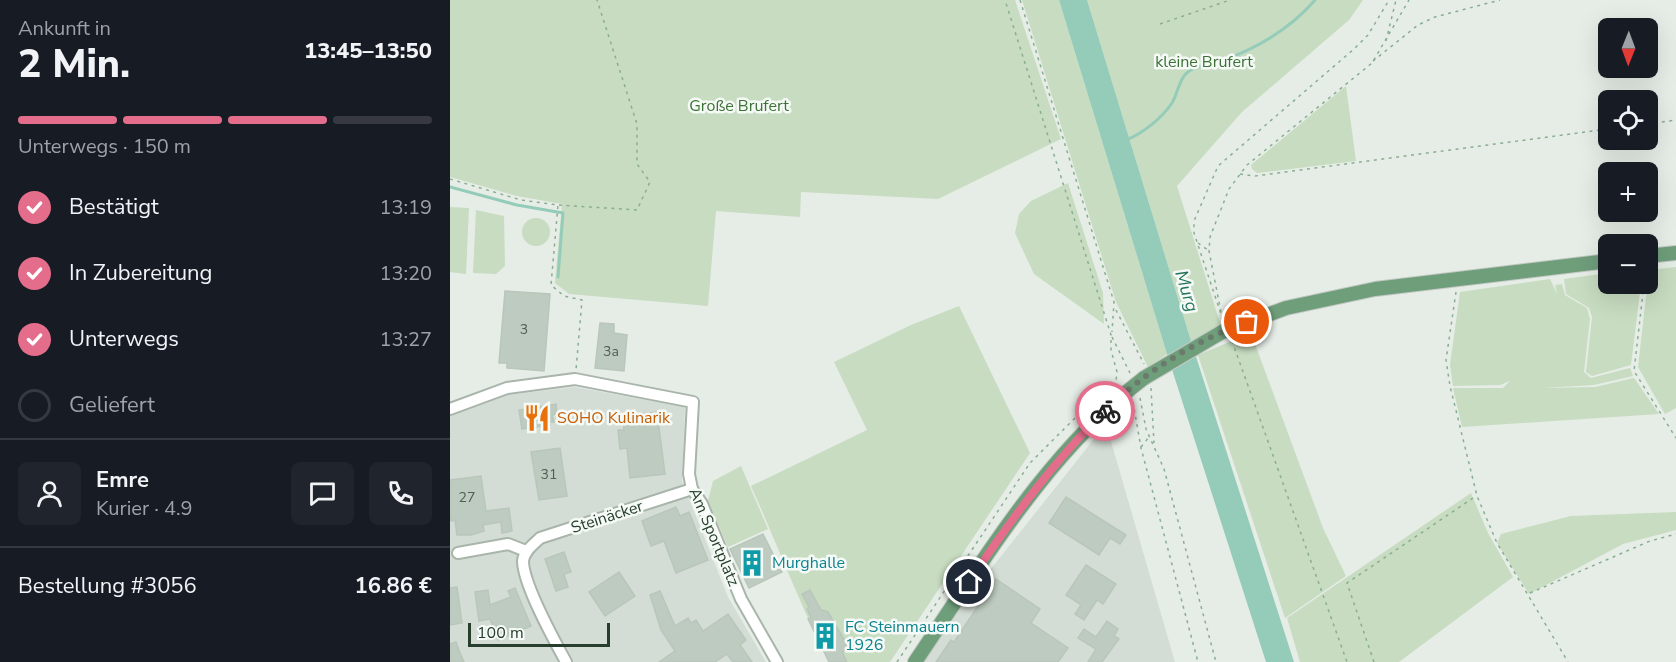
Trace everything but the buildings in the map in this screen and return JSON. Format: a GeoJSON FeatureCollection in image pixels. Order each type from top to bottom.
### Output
{"type":"FeatureCollection","features":[{"type":"Feature","properties":{"kind":"main road"},"geometry":{"type":"LineString","coordinates":[[1658,255],[1676,253]]}},
{"type":"Feature","properties":{"kind":"main road"},"geometry":{"type":"LineString","coordinates":[[915,662],[1035,489],[1094,422],[1138,377],[1286,308],[1375,289],[1598,262]]}},
{"type":"Feature","properties":{"kind":"street","name":"Am Sportplatz"},"geometry":{"type":"LineString","coordinates":[[575,380],[693,402],[689,474],[692,489],[710,522],[741,598],[777,662]]}},
{"type":"Feature","properties":{"kind":"street"},"geometry":{"type":"LineString","coordinates":[[450,409],[507,388],[575,380]]}},
{"type":"Feature","properties":{"kind":"street","name":"Steinäcker"},"geometry":{"type":"LineString","coordinates":[[526,551],[540,538],[692,489]]}},
{"type":"Feature","properties":{"kind":"street"},"geometry":{"type":"LineString","coordinates":[[458,553],[508,544],[526,551],[523,560],[528,581],[566,662]]}},
{"type":"Feature","properties":{"kind":"path"},"geometry":{"type":"LineString","coordinates":[[450,180],[521,200],[558,205],[637,210],[650,182],[637,164],[637,124],[597,0]]}},
{"type":"Feature","properties":{"kind":"path"},"geometry":{"type":"LineString","coordinates":[[1005,0],[1112,335],[1128,370],[1138,377]]}},
{"type":"Feature","properties":{"kind":"path"},"geometry":{"type":"LineString","coordinates":[[897,662],[1030,463],[1078,415],[1110,390],[1116,381],[1112,335],[1114,302],[1020,0]]}},
{"type":"Feature","properties":{"kind":"path"},"geometry":{"type":"LineString","coordinates":[[1160,24],[1230,0]]}},
{"type":"Feature","properties":{"kind":"path"},"geometry":{"type":"LineString","coordinates":[[1389,0],[1368,35],[1354,49],[1218,166],[1194,221],[1197,243],[1222,315],[1209,251],[1210,237],[1229,189],[1247,165],[1418,25],[1435,17],[1500,0]]}},
{"type":"Feature","properties":{"kind":"path"},"geometry":{"type":"LineString","coordinates":[[1386,42],[1396,0]]}},
{"type":"Feature","properties":{"kind":"path"},"geometry":{"type":"LineString","coordinates":[[1372,63],[1409,0]]}},
{"type":"Feature","properties":{"kind":"path"},"geometry":{"type":"LineString","coordinates":[[1658,122],[1676,120]]}},
{"type":"Feature","properties":{"kind":"path"},"geometry":{"type":"LineString","coordinates":[[1240,174],[1255,176],[1598,130]]}},
{"type":"Feature","properties":{"kind":"path"},"geometry":{"type":"LineString","coordinates":[[558,205],[551,285],[564,296],[582,300],[575,380]]}},
{"type":"Feature","properties":{"kind":"path"},"geometry":{"type":"LineString","coordinates":[[1197,243],[1209,251]]}},
{"type":"Feature","properties":{"kind":"path"},"geometry":{"type":"LineString","coordinates":[[1456,288],[1446,360],[1450,386],[1477,496],[1497,543],[1568,662]]}},
{"type":"Feature","properties":{"kind":"path"},"geometry":{"type":"LineString","coordinates":[[1643,294],[1635,371],[1676,438]]}},
{"type":"Feature","properties":{"kind":"path"},"geometry":{"type":"LineString","coordinates":[[1226,334],[1347,662]]}},
{"type":"Feature","properties":{"kind":"path"},"geometry":{"type":"LineString","coordinates":[[1140,396],[1149,437],[1164,470],[1216,662]]}},
{"type":"Feature","properties":{"kind":"path"},"geometry":{"type":"LineString","coordinates":[[1137,416],[1141,448],[1198,662]]}},
{"type":"Feature","properties":{"kind":"path"},"geometry":{"type":"LineString","coordinates":[[1141,448],[1149,437]]}},
{"type":"Feature","properties":{"kind":"path"},"geometry":{"type":"LineString","coordinates":[[1374,662],[1347,583],[1477,496]]}},
{"type":"Feature","properties":{"kind":"path"},"geometry":{"type":"LineString","coordinates":[[1529,594],[1650,541],[1676,534]]}},
{"type":"Feature","properties":{"kind":"shaded area"},"geometry":{"type":"Polygon","coordinates":[[[1059,0],[1087,0],[1191,341],[1294,662],[1266,662],[1167,354],[1059,0]]]}},
{"type":"Feature","properties":{"kind":"shaded area"},"geometry":{"type":"Polygon","coordinates":[[[575,387],[685,407],[682,481],[728,597],[766,662],[450,662],[450,416],[507,395],[575,387]]]}},
{"type":"Feature","properties":{"kind":"shaded area"},"geometry":{"type":"Polygon","coordinates":[[[1106,424],[1175,662],[923,662],[967,599],[1106,424]]]}},
{"type":"Feature","properties":{"kind":"green space","name":"Große Brufert"},"geometry":{"type":"Polygon","coordinates":[[[450,0],[1015,0],[1061,139],[938,199],[801,192],[800,217],[716,211],[708,306],[569,294],[555,283],[562,204],[517,196],[450,177],[450,0]]]}},
{"type":"Feature","properties":{"kind":"green space"},"geometry":{"type":"Polygon","coordinates":[[[1022,0],[1059,0],[1167,354],[1148,367],[1116,302],[1022,0]]]}},
{"type":"Feature","properties":{"kind":"green space","name":"kleine Brufert"},"geometry":{"type":"Polygon","coordinates":[[[1087,0],[1363,0],[1349,20],[1242,112],[1177,186],[1221,326],[1191,341],[1087,0]]]}},
{"type":"Feature","properties":{"kind":"green space"},"geometry":{"type":"Polygon","coordinates":[[[1346,86],[1356,161],[1257,173],[1252,169],[1251,165],[1346,86]]]}},
{"type":"Feature","properties":{"kind":"green space"},"geometry":{"type":"Polygon","coordinates":[[[1068,183],[1103,293],[1104,324],[1034,274],[1015,233],[1019,214],[1031,201],[1068,183]]]}},
{"type":"Feature","properties":{"kind":"green space"},"geometry":{"type":"Polygon","coordinates":[[[450,207],[469,208],[466,274],[450,272],[450,207]]]}},
{"type":"Feature","properties":{"kind":"green space"},"geometry":{"type":"Polygon","coordinates":[[[476,210],[504,216],[505,266],[496,274],[473,273],[476,210]]]}},
{"type":"Feature","properties":{"kind":"green space"},"geometry":{"type":"Polygon","coordinates":[[[536,218],[546,222],[550,232],[546,242],[536,246],[526,242],[522,232],[526,222],[536,218]]]}},
{"type":"Feature","properties":{"kind":"green space"},"geometry":{"type":"Polygon","coordinates":[[[1676,267],[1676,408],[1665,414],[1638,367],[1646,294],[1658,294],[1658,269],[1676,267]]]}},
{"type":"Feature","properties":{"kind":"green space"},"geometry":{"type":"Polygon","coordinates":[[[1598,274],[1598,294],[1640,294],[1631,365],[1592,376],[1586,372],[1592,317],[1589,308],[1566,294],[1564,279],[1598,274]]]}},
{"type":"Feature","properties":{"kind":"green space"},"geometry":{"type":"Polygon","coordinates":[[[1550,279],[1557,294],[1555,285],[1562,284],[1565,295],[1587,308],[1590,319],[1584,372],[1591,378],[1630,368],[1633,376],[1594,385],[1542,388],[1595,387],[1634,378],[1659,414],[1462,427],[1453,388],[1503,388],[1510,381],[1500,385],[1453,386],[1450,365],[1460,292],[1550,279]]]}},
{"type":"Feature","properties":{"kind":"green space"},"geometry":{"type":"Polygon","coordinates":[[[959,306],[1030,453],[890,662],[829,662],[798,597],[751,486],[867,430],[834,362],[911,325],[959,306]]]}},
{"type":"Feature","properties":{"kind":"green space"},"geometry":{"type":"Polygon","coordinates":[[[1251,333],[1323,528],[1346,576],[1285,618],[1198,355],[1251,333]]]}},
{"type":"Feature","properties":{"kind":"green space"},"geometry":{"type":"Polygon","coordinates":[[[741,466],[768,529],[728,547],[708,501],[713,481],[741,466]]]}},
{"type":"Feature","properties":{"kind":"green space"},"geometry":{"type":"Polygon","coordinates":[[[1471,493],[1488,533],[1513,577],[1399,662],[1300,662],[1287,618],[1471,493]]]}},
{"type":"Feature","properties":{"kind":"green space"},"geometry":{"type":"Polygon","coordinates":[[[1676,512],[1676,530],[1623,544],[1529,594],[1497,543],[1501,534],[1571,516],[1676,512]]]}},
{"type":"Feature","properties":{"kind":"waterway"},"geometry":{"type":"LineString","coordinates":[[1126,140],[1145,130],[1163,114],[1172,103],[1181,82],[1189,71],[1224,60],[1262,43],[1285,28],[1315,0]]}},
{"type":"Feature","properties":{"kind":"waterway"},"geometry":{"type":"LineString","coordinates":[[450,187],[517,205],[563,213],[558,277]]}},
{"type":"Feature","properties":{"kind":"way so far"},"geometry":{"type":"LineString","coordinates":[[1105,411],[1160,366],[1198,344],[1247,322]]}},
{"type":"Feature","properties":{"kind":"place","name":"SOHO Kulinarik"},"geometry":{"type":"Point","coordinates":[537,418]}},
{"type":"Feature","properties":{"kind":"place","name":"Murghalle"},"geometry":{"type":"Point","coordinates":[752,563]}},
{"type":"Feature","properties":{"kind":"place","name":"FC Steinmauern 1926"},"geometry":{"type":"Point","coordinates":[825,636]}},
{"type":"Feature","properties":{"kind":"route"},"geometry":{"type":"LineString","coordinates":[[969,582],[1035,489],[1072,444],[1105,411]]}},
{"type":"Feature","properties":{"kind":"water label","name":"Murg"},"geometry":{"type":"Point","coordinates":[1187,291]}}]}
